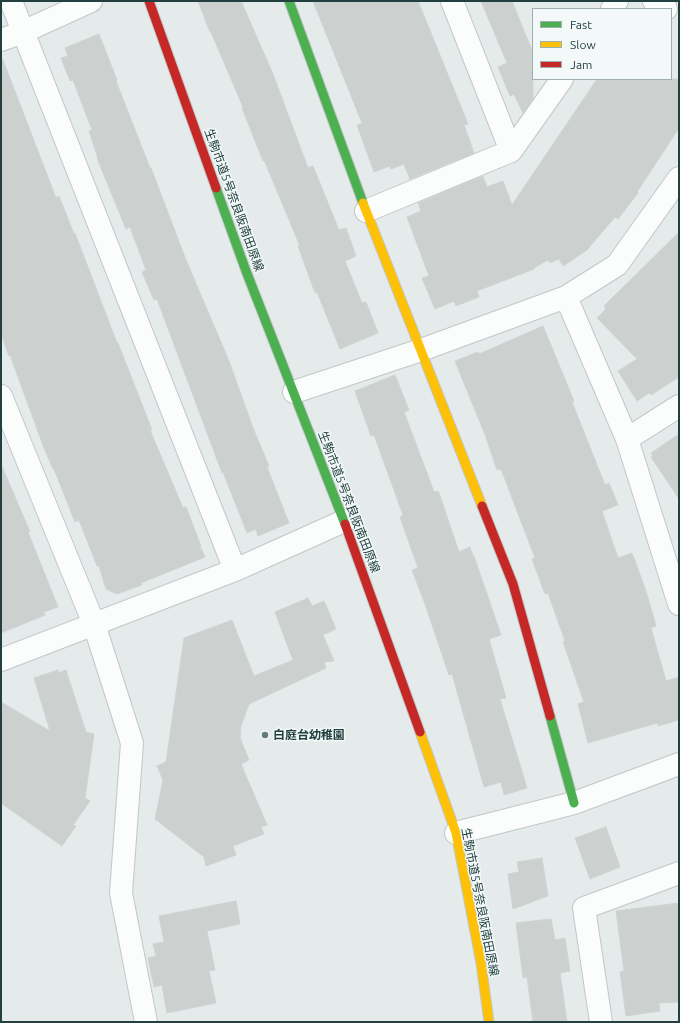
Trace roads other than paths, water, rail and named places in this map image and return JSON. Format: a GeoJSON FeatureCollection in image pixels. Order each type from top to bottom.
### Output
{"type":"FeatureCollection","features":[{"type":"Feature","properties":{"kind":"street"},"geometry":{"type":"LineString","coordinates":[[11,1],[235,570]]}},
{"type":"Feature","properties":{"kind":"street"},"geometry":{"type":"LineString","coordinates":[[1,40],[23,32],[91,1]]}},
{"type":"Feature","properties":{"kind":"street","name":"生駒市道5号奈良阪南田原線"},"geometry":{"type":"LineString","coordinates":[[149,1],[246,271],[344,521],[456,833],[481,963],[489,1022]]}},
{"type":"Feature","properties":{"kind":"street"},"geometry":{"type":"LineString","coordinates":[[289,1],[366,211],[513,584],[574,802]]}},
{"type":"Feature","properties":{"kind":"street"},"geometry":{"type":"LineString","coordinates":[[452,1],[511,151]]}},
{"type":"Feature","properties":{"kind":"street"},"geometry":{"type":"LineString","coordinates":[[654,1],[664,8]]}},
{"type":"Feature","properties":{"kind":"street"},"geometry":{"type":"LineString","coordinates":[[366,211],[511,151],[561,80]]}},
{"type":"Feature","properties":{"kind":"street"},"geometry":{"type":"LineString","coordinates":[[294,392],[421,350],[566,296],[617,265],[679,178]]}},
{"type":"Feature","properties":{"kind":"street"},"geometry":{"type":"LineString","coordinates":[[566,296],[627,439],[677,591]]}},
{"type":"Feature","properties":{"kind":"street"},"geometry":{"type":"LineString","coordinates":[[1,396],[94,624],[132,744],[121,892],[146,1022]]}},
{"type":"Feature","properties":{"kind":"street"},"geometry":{"type":"LineString","coordinates":[[627,439],[679,406]]}},
{"type":"Feature","properties":{"kind":"street"},"geometry":{"type":"LineString","coordinates":[[1,660],[235,570],[344,521]]}},
{"type":"Feature","properties":{"kind":"street"},"geometry":{"type":"LineString","coordinates":[[456,833],[574,802],[679,764]]}},
{"type":"Feature","properties":{"kind":"street"},"geometry":{"type":"LineString","coordinates":[[601,1022],[584,908],[679,873]]}},
{"type":"Feature","properties":{"kind":"place","name":"白庭台幼稚園"},"geometry":{"type":"Point","coordinates":[265,735]}}]}
